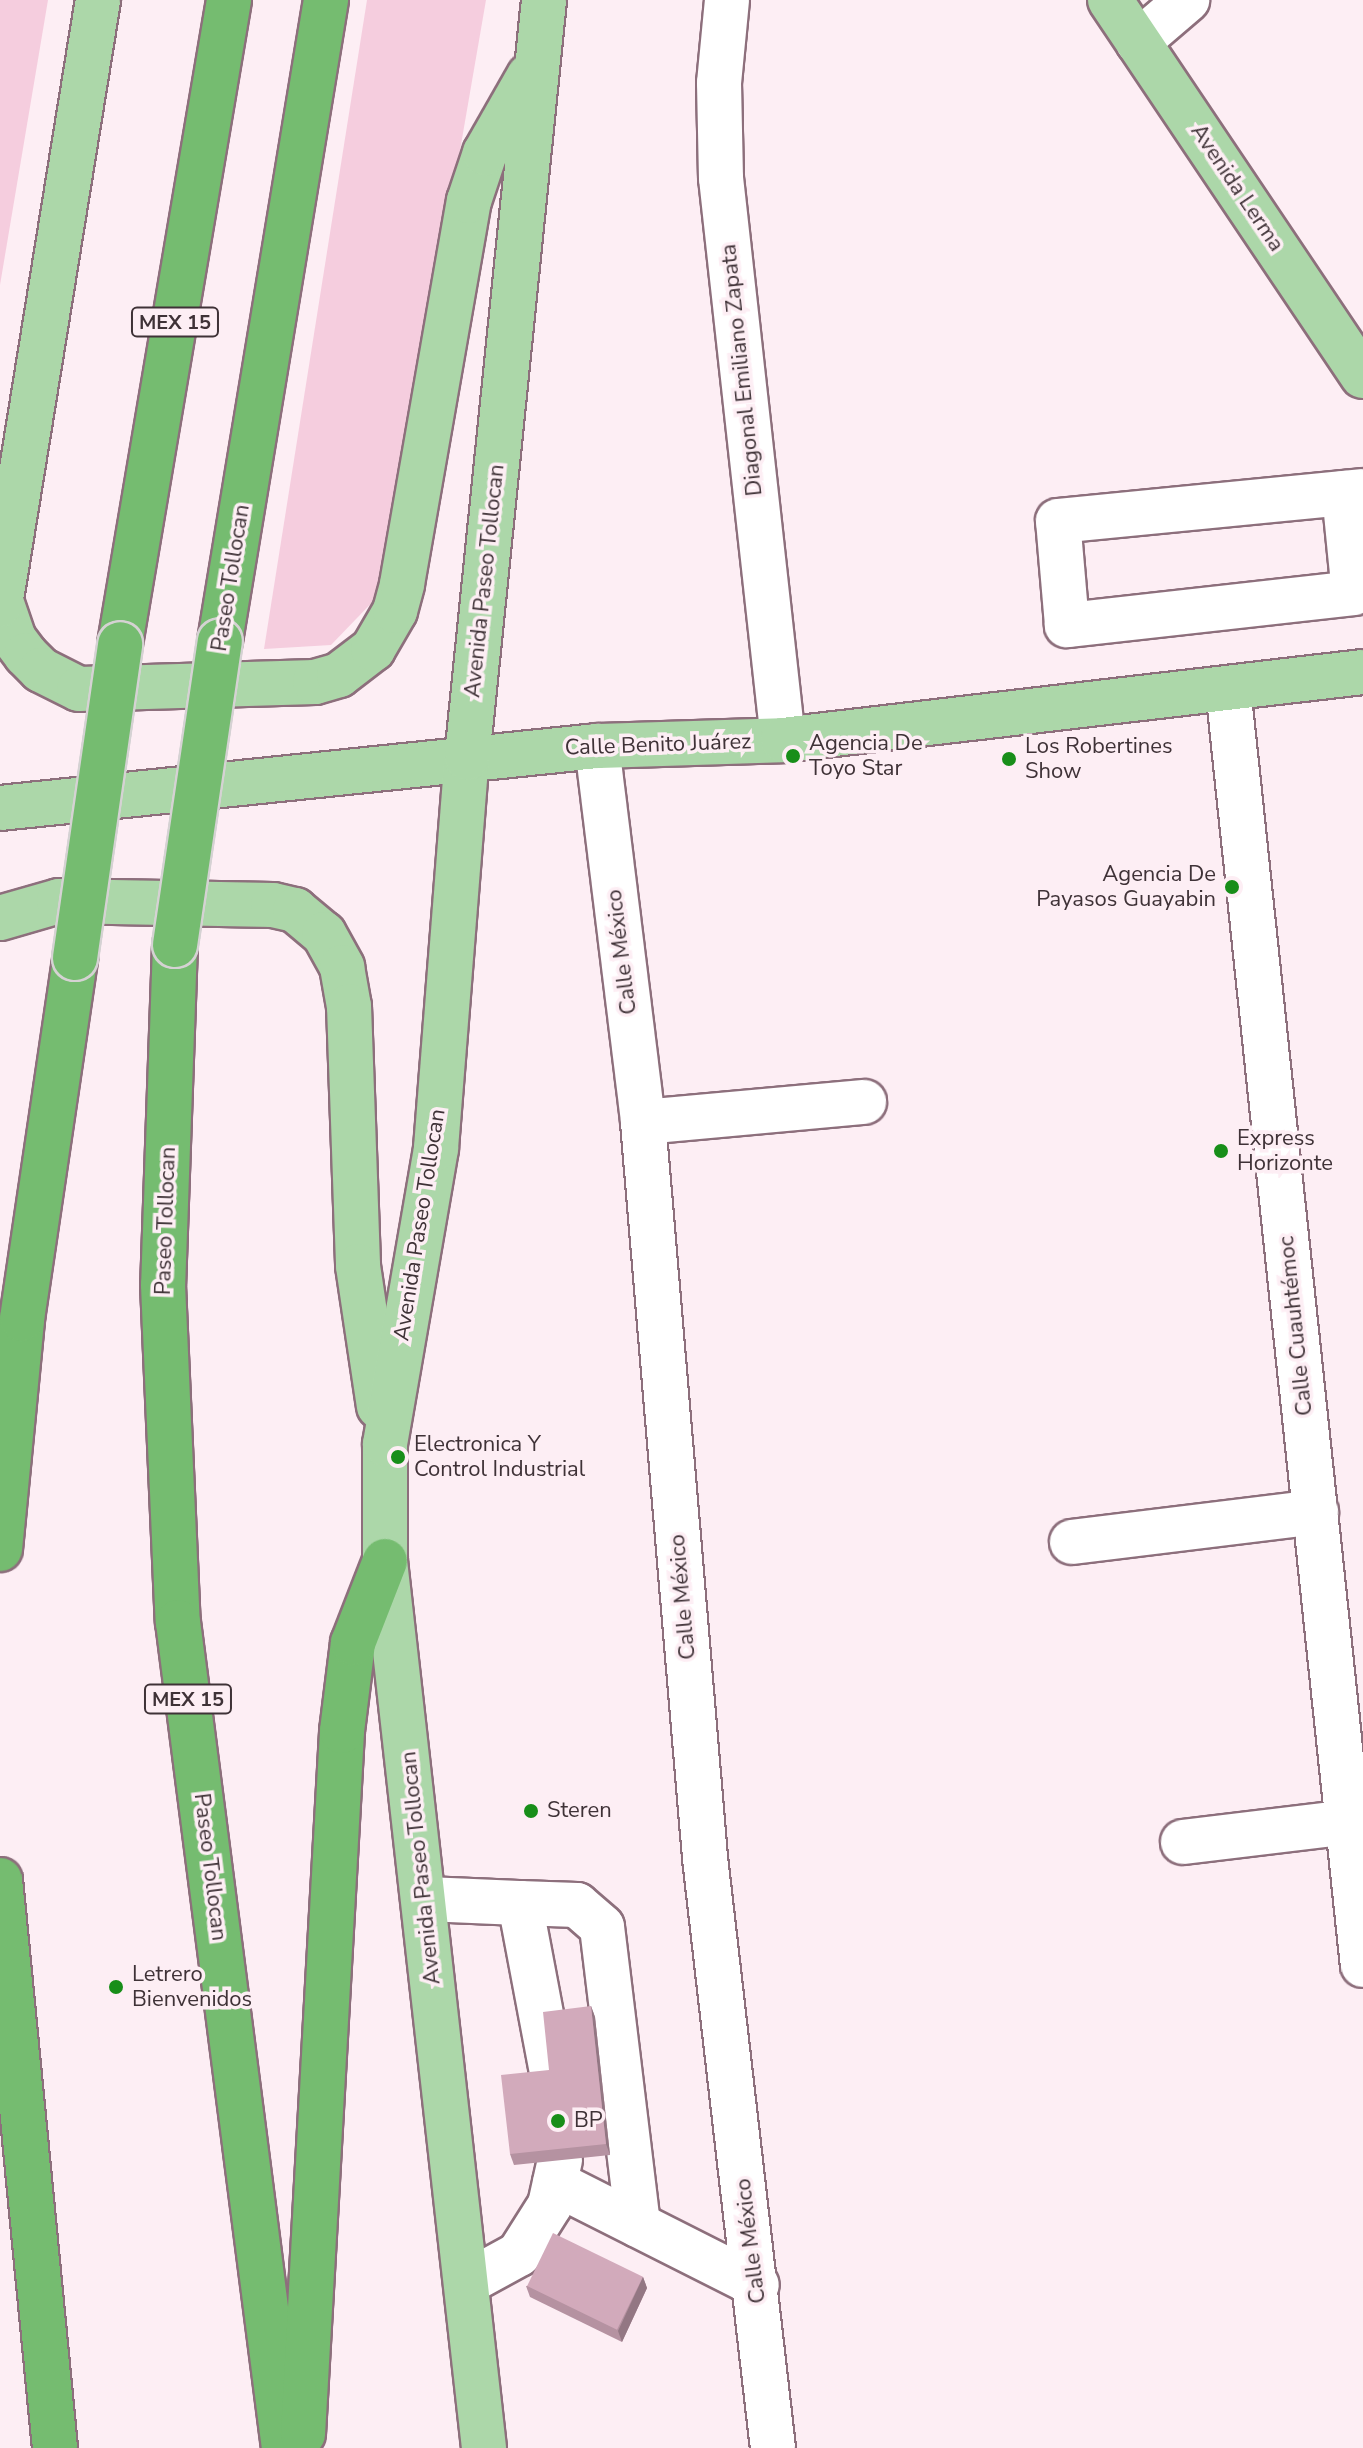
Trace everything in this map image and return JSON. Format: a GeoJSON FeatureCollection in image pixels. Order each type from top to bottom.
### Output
{"type":"FeatureCollection","features":[{"type":"Feature","properties":{"kind":"highway","name":"MEX 15"},"geometry":{"type":"LineString","coordinates":[[0,1549],[20,1335],[120,644],[229,0]]}},
{"type":"Feature","properties":{"kind":"highway","name":"Paseo Tollocan"},"geometry":{"type":"LineString","coordinates":[[284,2448],[178,1622],[163,1285],[175,945],[220,641],[326,0]]}},
{"type":"Feature","properties":{"kind":"highway"},"geometry":{"type":"LineString","coordinates":[[302,2448],[342,1731],[353,1643],[385,1561]]}},
{"type":"Feature","properties":{"kind":"highway"},"geometry":{"type":"LineString","coordinates":[[0,1880],[55,2448]]}},
{"type":"Feature","properties":{"kind":"main road"},"geometry":{"type":"LineString","coordinates":[[98,0],[1,590],[14,639],[26,655],[41,670],[79,689],[315,682],[339,675],[373,649],[395,611],[402,584],[469,201],[485,153],[537,62]]}},
{"type":"Feature","properties":{"kind":"main road","name":"Avenida Paseo Tollocan"},"geometry":{"type":"LineString","coordinates":[[484,2448],[385,1561],[385,1444],[436,1148],[467,758],[544,0]]}},
{"type":"Feature","properties":{"kind":"main road","name":"Avenida Lerma"},"geometry":{"type":"LineString","coordinates":[[1110,0],[1363,376]]}},
{"type":"Feature","properties":{"kind":"main road","name":"Calle Benito Juárez"},"geometry":{"type":"LineString","coordinates":[[0,808],[597,746],[783,740],[1363,672]]}},
{"type":"Feature","properties":{"kind":"main road"},"geometry":{"type":"LineString","coordinates":[[0,918],[59,901],[273,905],[295,910],[324,934],[342,967],[348,996],[358,1266],[385,1444]]}},
{"type":"Feature","properties":{"kind":"street","name":"Diagonal Emiliano Zapata"},"geometry":{"type":"LineString","coordinates":[[727,0],[719,83],[721,178],[783,740]]}},
{"type":"Feature","properties":{"kind":"street"},"geometry":{"type":"LineString","coordinates":[[1138,42],[1187,0]]}},
{"type":"Feature","properties":{"kind":"street"},"geometry":{"type":"LineString","coordinates":[[1354,492],[1354,593],[1067,625],[1058,521],[1354,492]]}},
{"type":"Feature","properties":{"kind":"street","name":"Calle Cuauhtémoc"},"geometry":{"type":"LineString","coordinates":[[1228,688],[1363,1965]]}},
{"type":"Feature","properties":{"kind":"street","name":"Calle México"},"geometry":{"type":"LineString","coordinates":[[597,746],[643,1122],[705,1858],[757,2285],[773,2448]]}},
{"type":"Feature","properties":{"kind":"street"},"geometry":{"type":"LineString","coordinates":[[643,1122],[864,1102]]}},
{"type":"Feature","properties":{"kind":"street"},"geometry":{"type":"LineString","coordinates":[[1072,1542],[1316,1512]]}},
{"type":"Feature","properties":{"kind":"street"},"geometry":{"type":"LineString","coordinates":[[1183,1842],[1349,1822]]}},
{"type":"Feature","properties":{"kind":"street"},"geometry":{"type":"LineString","coordinates":[[425,1899],[577,1905],[602,1927],[638,2225]]}},
{"type":"Feature","properties":{"kind":"street"},"geometry":{"type":"LineString","coordinates":[[520,1903],[553,2081]]}},
{"type":"Feature","properties":{"kind":"street"},"geometry":{"type":"LineString","coordinates":[[466,2283],[519,2254],[550,2205],[558,2171],[638,2225],[757,2285]]}},
{"type":"Feature","properties":{"kind":"shaded area"},"geometry":{"type":"Polygon","coordinates":[[[0,0],[48,0],[0,285],[0,0]]]}},
{"type":"Feature","properties":{"kind":"shaded area"},"geometry":{"type":"Polygon","coordinates":[[[367,0],[486,0],[384,590],[331,645],[264,649],[367,0]]]}},
{"type":"Feature","properties":{"kind":"building","name":"BP"},"geometry":{"type":"Polygon","coordinates":[[[591,2006],[606,2144],[510,2154],[501,2075],[549,2070],[543,2012],[591,2006]]]}},
{"type":"Feature","properties":{"kind":"building"},"geometry":{"type":"Polygon","coordinates":[[[553,2233],[643,2277],[617,2330],[527,2286],[553,2233]]]}},
{"type":"Feature","properties":{"kind":"place","name":"Agencia De Toyo Star"},"geometry":{"type":"Point","coordinates":[793,756]}},
{"type":"Feature","properties":{"kind":"place","name":"Los Robertines Show"},"geometry":{"type":"Point","coordinates":[1009,759]}},
{"type":"Feature","properties":{"kind":"place","name":"Agencia De Payasos Guayabin"},"geometry":{"type":"Point","coordinates":[1232,887]}},
{"type":"Feature","properties":{"kind":"place","name":"Express Horizonte"},"geometry":{"type":"Point","coordinates":[1221,1151]}},
{"type":"Feature","properties":{"kind":"place","name":"Electronica Y Control Industrial"},"geometry":{"type":"Point","coordinates":[398,1457]}},
{"type":"Feature","properties":{"kind":"place","name":"Steren"},"geometry":{"type":"Point","coordinates":[531,1811]}},
{"type":"Feature","properties":{"kind":"place","name":"Letrero Bienvenidos"},"geometry":{"type":"Point","coordinates":[116,1987]}},
{"type":"Feature","properties":{"kind":"place","name":"BP"},"geometry":{"type":"Point","coordinates":[558,2121]}}]}
